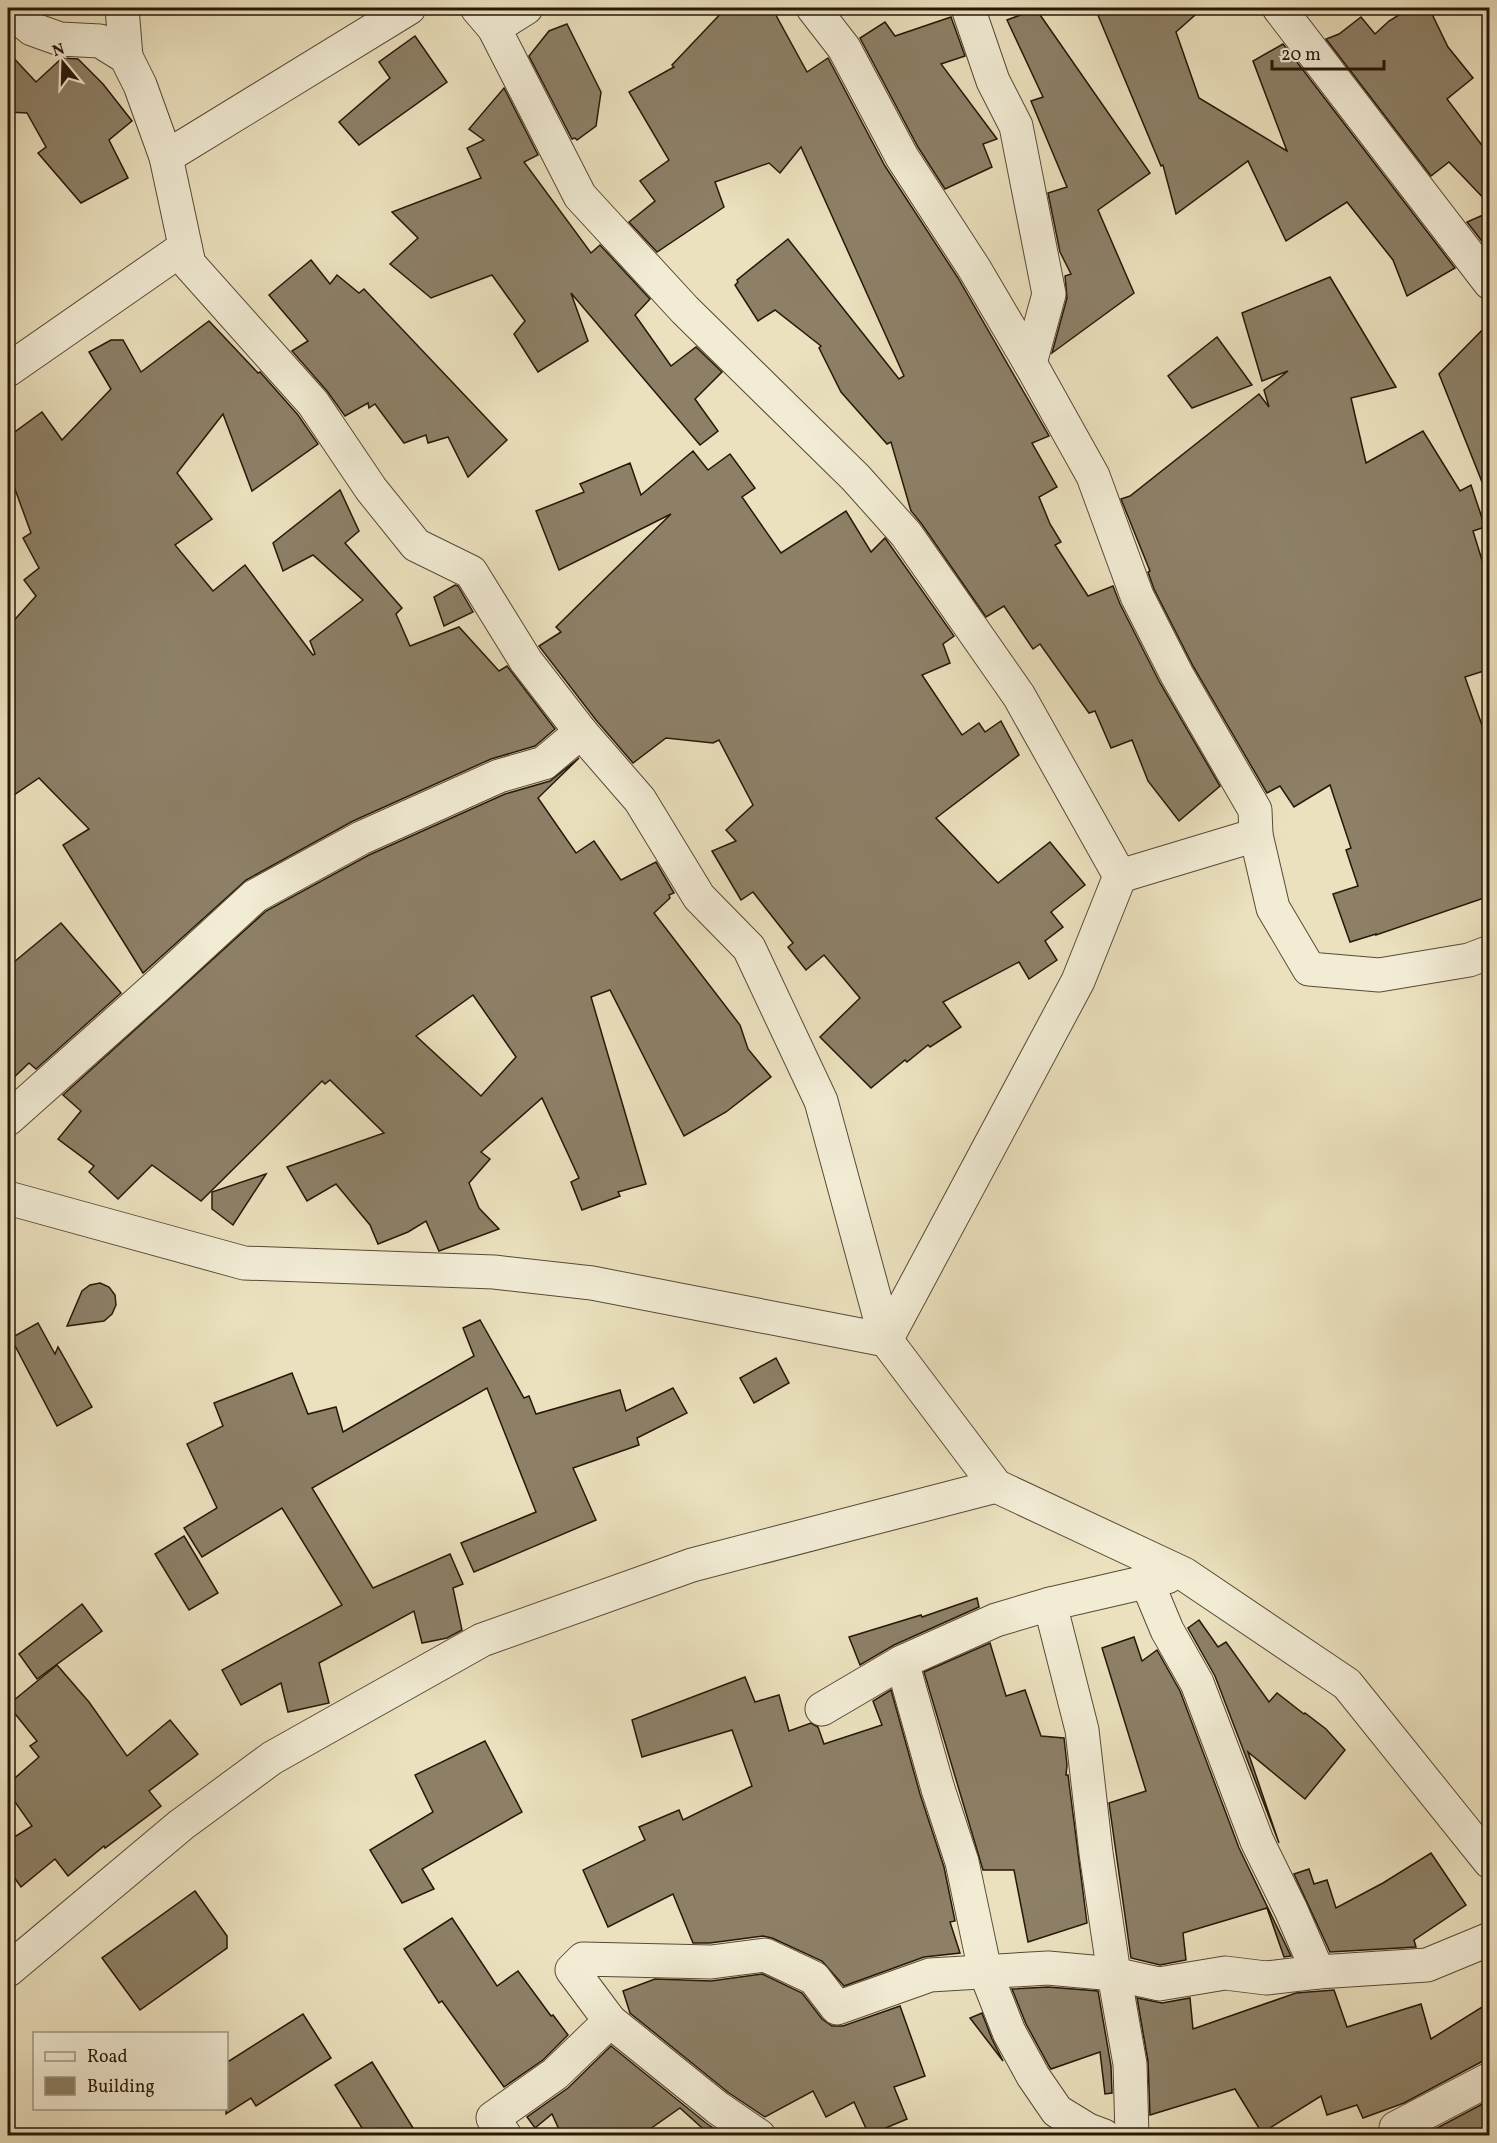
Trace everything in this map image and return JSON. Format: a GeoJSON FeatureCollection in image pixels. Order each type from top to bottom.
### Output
{"type":"FeatureCollection","features":[{"type":"Feature","properties":{"kind":"street"},"geometry":{"type":"LineString","coordinates":[[122,8],[126,57],[140,85],[166,157],[189,264],[313,403],[371,489],[416,545],[471,572],[526,661],[581,732],[640,800],[699,897],[749,948],[821,1101],[886,1340],[996,1486],[1184,1574],[1347,1684],[1490,1862]]}},
{"type":"Feature","properties":{"kind":"street"},"geometry":{"type":"LineString","coordinates":[[166,157],[409,8]]}},
{"type":"Feature","properties":{"kind":"street"},"geometry":{"type":"LineString","coordinates":[[526,8],[486,18],[580,196],[685,310],[856,478],[906,534],[1019,696],[1120,876]]}},
{"type":"Feature","properties":{"kind":"street"},"geometry":{"type":"LineString","coordinates":[[813,8],[844,48],[902,157],[974,268],[1093,476],[1137,596],[1177,675],[1255,810],[1257,835],[1272,908],[1309,969],[1379,975],[1468,960],[1490,952]]}},
{"type":"Feature","properties":{"kind":"street"},"geometry":{"type":"LineString","coordinates":[[968,8],[993,81],[1016,126],[1049,294],[1030,363]]}},
{"type":"Feature","properties":{"kind":"street"},"geometry":{"type":"LineString","coordinates":[[1279,8],[1490,283]]}},
{"type":"Feature","properties":{"kind":"street"},"geometry":{"type":"LineString","coordinates":[[8,9],[32,30],[60,39],[100,41],[126,57]]}},
{"type":"Feature","properties":{"kind":"street"},"geometry":{"type":"LineString","coordinates":[[8,370],[185,247]]}},
{"type":"Feature","properties":{"kind":"street"},"geometry":{"type":"LineString","coordinates":[[8,1119],[255,896],[361,838],[499,776],[544,763],[581,732]]}},
{"type":"Feature","properties":{"kind":"street"},"geometry":{"type":"LineString","coordinates":[[1120,876],[1257,835]]}},
{"type":"Feature","properties":{"kind":"street"},"geometry":{"type":"LineString","coordinates":[[886,1340],[1078,981],[1120,876]]}},
{"type":"Feature","properties":{"kind":"street"},"geometry":{"type":"LineString","coordinates":[[8,1198],[244,1263],[494,1272],[592,1283],[886,1340]]}},
{"type":"Feature","properties":{"kind":"street"},"geometry":{"type":"LineString","coordinates":[[8,1970],[181,1826],[272,1758],[482,1640],[692,1565],[996,1486]]}},
{"type":"Feature","properties":{"kind":"street"},"geometry":{"type":"LineString","coordinates":[[822,1709],[902,1662],[996,1620],[1050,1604],[1184,1574]]}},
{"type":"Feature","properties":{"kind":"street"},"geometry":{"type":"LineString","coordinates":[[1148,1582],[1167,1630],[1197,1683],[1257,1841],[1318,1972]]}},
{"type":"Feature","properties":{"kind":"street"},"geometry":{"type":"LineString","coordinates":[[1050,1604],[1082,1730],[1096,1853],[1130,2064],[1132,2136]]}},
{"type":"Feature","properties":{"kind":"street"},"geometry":{"type":"LineString","coordinates":[[902,1662],[938,1789],[962,1862],[985,1971],[1009,2032],[1033,2076],[1057,2111],[1088,2130],[1104,2136]]}},
{"type":"Feature","properties":{"kind":"street"},"geometry":{"type":"LineString","coordinates":[[759,2136],[718,2108],[610,2021],[572,1970],[583,1959],[711,1962],[765,1955],[814,1978],[837,2008],[930,1975],[1048,1968],[1114,1974],[1159,1984],[1225,1973],[1266,1978],[1427,1965],[1490,1939]]}},
{"type":"Feature","properties":{"kind":"street"},"geometry":{"type":"LineString","coordinates":[[505,2136],[493,2118],[555,2074],[610,2021]]}},
{"type":"Feature","properties":{"kind":"street"},"geometry":{"type":"LineString","coordinates":[[1398,2136],[1396,2128],[1490,2079]]}},
{"type":"Feature","properties":{"kind":"building"},"geometry":{"type":"Polygon","coordinates":[[[726,8],[772,8],[807,72],[828,58],[885,166],[958,278],[1049,436],[1032,443],[1057,487],[1039,497],[1050,524],[1061,542],[1055,545],[1088,596],[1113,586],[1160,683],[1220,786],[1179,821],[1148,781],[1132,740],[1111,748],[1095,711],[1089,713],[1040,644],[1033,649],[1004,606],[986,617],[911,511],[891,442],[887,444],[841,392],[819,348],[821,346],[775,310],[758,321],[735,285],[737,280],[788,239],[899,379],[904,376],[801,147],[780,173],[769,163],[715,182],[724,207],[657,252],[629,222],[655,201],[640,181],[669,160],[629,92],[674,67],[672,65],[726,8]]]}},
{"type":"Feature","properties":{"kind":"building"},"geometry":{"type":"Polygon","coordinates":[[[1095,8],[1203,8],[1176,32],[1199,98],[1287,151],[1253,61],[1283,44],[1455,268],[1407,296],[1393,260],[1347,202],[1286,241],[1248,161],[1176,214],[1163,165],[1161,166],[1095,8]]]}},
{"type":"Feature","properties":{"kind":"building"},"geometry":{"type":"Polygon","coordinates":[[[1410,8],[1429,8],[1448,47],[1473,78],[1447,99],[1490,156],[1490,205],[1449,162],[1431,176],[1326,39],[1339,34],[1361,17],[1375,34],[1389,21],[1410,8]]]}},
{"type":"Feature","properties":{"kind":"building"},"geometry":{"type":"Polygon","coordinates":[[[1036,9],[1150,173],[1098,210],[1134,293],[1052,353],[1067,298],[1065,276],[1071,274],[1060,252],[1048,193],[1067,187],[1031,101],[1043,97],[1007,20],[1036,9]]]}},
{"type":"Feature","properties":{"kind":"building"},"geometry":{"type":"Polygon","coordinates":[[[951,17],[965,56],[941,64],[997,139],[983,144],[992,167],[945,189],[918,147],[860,38],[885,22],[895,36],[951,17]]]}},
{"type":"Feature","properties":{"kind":"building"},"geometry":{"type":"Polygon","coordinates":[[[567,24],[601,92],[596,126],[577,140],[572,139],[529,56],[549,31],[567,24]]]}},
{"type":"Feature","properties":{"kind":"building"},"geometry":{"type":"Polygon","coordinates":[[[415,36],[447,82],[359,145],[339,122],[390,78],[379,62],[415,36]]]}},
{"type":"Feature","properties":{"kind":"building"},"geometry":{"type":"Polygon","coordinates":[[[8,52],[36,82],[62,58],[78,59],[103,84],[132,121],[109,140],[128,178],[81,203],[38,153],[46,147],[27,113],[8,112],[8,52]]]}},
{"type":"Feature","properties":{"kind":"building"},"geometry":{"type":"Polygon","coordinates":[[[504,88],[538,155],[524,162],[591,253],[600,245],[650,299],[635,315],[671,366],[696,347],[722,372],[695,399],[718,431],[700,445],[571,293],[588,341],[538,372],[514,334],[525,321],[492,275],[431,298],[390,264],[418,238],[392,212],[481,178],[467,148],[484,140],[469,129],[504,88]]]}},
{"type":"Feature","properties":{"kind":"building"},"geometry":{"type":"Polygon","coordinates":[[[1490,212],[1490,248],[1488,249],[1467,222],[1490,212]]]}},
{"type":"Feature","properties":{"kind":"building"},"geometry":{"type":"Polygon","coordinates":[[[311,260],[330,284],[337,275],[359,293],[364,289],[507,440],[468,477],[448,437],[428,443],[426,435],[404,443],[375,404],[369,408],[368,403],[345,416],[327,391],[292,351],[308,341],[269,295],[311,260]]]}},
{"type":"Feature","properties":{"kind":"building"},"geometry":{"type":"Polygon","coordinates":[[[1330,277],[1396,387],[1351,398],[1366,463],[1423,431],[1460,491],[1471,485],[1485,527],[1473,531],[1490,586],[1490,669],[1465,677],[1490,748],[1490,896],[1350,942],[1333,894],[1358,886],[1346,850],[1351,848],[1330,785],[1294,807],[1280,786],[1267,793],[1193,666],[1154,589],[1148,572],[1150,571],[1121,499],[1130,496],[1259,394],[1269,407],[1264,390],[1288,371],[1262,381],[1242,313],[1330,277]]]}},
{"type":"Feature","properties":{"kind":"building"},"geometry":{"type":"Polygon","coordinates":[[[209,321],[258,373],[260,372],[298,415],[318,444],[252,491],[223,414],[177,473],[212,519],[175,545],[213,591],[245,565],[313,655],[315,654],[310,641],[363,600],[313,555],[283,571],[273,543],[340,490],[359,531],[345,543],[402,608],[396,614],[410,646],[459,627],[499,671],[507,666],[555,729],[535,746],[491,759],[353,821],[246,880],[143,973],[63,845],[89,829],[39,778],[8,799],[8,627],[36,596],[24,580],[39,568],[23,538],[31,533],[8,470],[8,437],[42,412],[62,440],[111,389],[89,352],[111,340],[123,340],[141,372],[209,321]]]}},
{"type":"Feature","properties":{"kind":"building"},"geometry":{"type":"Polygon","coordinates":[[[1490,322],[1490,496],[1488,497],[1439,374],[1490,322]]]}},
{"type":"Feature","properties":{"kind":"building"},"geometry":{"type":"Polygon","coordinates":[[[1217,337],[1252,385],[1192,408],[1168,376],[1217,337]]]}},
{"type":"Feature","properties":{"kind":"building"},"geometry":{"type":"Polygon","coordinates":[[[693,451],[708,470],[730,454],[755,488],[742,497],[781,553],[846,511],[871,552],[885,538],[954,636],[943,644],[950,663],[922,675],[962,735],[979,723],[985,732],[1001,721],[1019,755],[936,818],[998,883],[1050,842],[1085,885],[1051,912],[1063,927],[1045,941],[1057,960],[1029,979],[1019,962],[943,1002],[961,1027],[930,1047],[928,1045],[907,1062],[905,1060],[871,1088],[820,1037],[860,998],[824,955],[806,970],[788,947],[793,943],[753,892],[741,900],[712,851],[736,841],[726,830],[753,805],[719,740],[713,743],[666,738],[633,763],[596,720],[539,646],[561,632],[556,627],[671,514],[559,570],[536,511],[584,492],[580,484],[630,463],[641,495],[693,451]]]}},
{"type":"Feature","properties":{"kind":"building"},"geometry":{"type":"Polygon","coordinates":[[[455,585],[458,586],[473,612],[444,626],[434,597],[455,585]]]}},
{"type":"Feature","properties":{"kind":"building"},"geometry":{"type":"Polygon","coordinates":[[[579,758],[538,798],[576,853],[594,841],[621,880],[656,862],[674,893],[669,895],[670,898],[654,913],[740,1025],[748,1049],[771,1077],[726,1112],[684,1136],[610,990],[591,997],[646,1184],[618,1192],[620,1196],[582,1210],[571,1182],[579,1178],[542,1098],[481,1152],[490,1159],[469,1183],[479,1208],[499,1229],[439,1251],[426,1221],[408,1232],[378,1244],[370,1225],[336,1184],[307,1201],[287,1167],[384,1133],[330,1080],[325,1084],[322,1081],[201,1201],[152,1165],[118,1199],[89,1172],[94,1166],[58,1139],[81,1111],[63,1095],[266,911],[369,855],[505,794],[550,781],[579,758]],[[473,995],[416,1036],[481,1096],[516,1057],[473,995]]]}},
{"type":"Feature","properties":{"kind":"building"},"geometry":{"type":"Polygon","coordinates":[[[61,923],[121,993],[36,1069],[29,1063],[8,1083],[8,967],[61,923]]]}},
{"type":"Feature","properties":{"kind":"building"},"geometry":{"type":"Polygon","coordinates":[[[266,1174],[233,1225],[212,1209],[212,1192],[266,1174]]]}},
{"type":"Feature","properties":{"kind":"building"},"geometry":{"type":"Polygon","coordinates":[[[100,1283],[109,1287],[115,1295],[116,1305],[112,1314],[104,1321],[67,1326],[82,1291],[90,1285],[100,1283]]]}},
{"type":"Feature","properties":{"kind":"building"},"geometry":{"type":"Polygon","coordinates":[[[480,1320],[524,1398],[529,1396],[536,1414],[620,1390],[626,1411],[673,1388],[687,1413],[637,1438],[639,1445],[573,1468],[596,1520],[474,1572],[461,1543],[536,1512],[487,1388],[312,1488],[373,1588],[450,1554],[463,1584],[453,1588],[462,1630],[447,1638],[422,1643],[414,1611],[319,1663],[329,1703],[288,1712],[281,1683],[241,1705],[222,1670],[342,1605],[282,1508],[202,1557],[184,1528],[217,1508],[187,1444],[223,1426],[214,1403],[292,1373],[308,1414],[336,1407],[343,1432],[474,1356],[463,1328],[480,1320]]]}},
{"type":"Feature","properties":{"kind":"building"},"geometry":{"type":"Polygon","coordinates":[[[38,1323],[55,1354],[58,1347],[92,1407],[57,1426],[11,1338],[38,1323]]]}},
{"type":"Feature","properties":{"kind":"building"},"geometry":{"type":"Polygon","coordinates":[[[776,1358],[789,1383],[754,1403],[740,1378],[776,1358]]]}},
{"type":"Feature","properties":{"kind":"building"},"geometry":{"type":"Polygon","coordinates":[[[184,1536],[218,1593],[189,1610],[155,1554],[184,1536]]]}},
{"type":"Feature","properties":{"kind":"building"},"geometry":{"type":"Polygon","coordinates":[[[977,1598],[979,1607],[894,1645],[860,1665],[849,1637],[921,1615],[922,1617],[977,1598]]]}},
{"type":"Feature","properties":{"kind":"building"},"geometry":{"type":"Polygon","coordinates":[[[82,1604],[102,1631],[37,1679],[19,1654],[82,1604]]]}},
{"type":"Feature","properties":{"kind":"building"},"geometry":{"type":"Polygon","coordinates":[[[1199,1620],[1218,1647],[1226,1642],[1269,1702],[1277,1693],[1326,1729],[1345,1750],[1305,1799],[1248,1752],[1279,1843],[1215,1676],[1188,1628],[1199,1620]]]}},
{"type":"Feature","properties":{"kind":"building"},"geometry":{"type":"Polygon","coordinates":[[[1134,1637],[1142,1661],[1157,1650],[1180,1691],[1239,1848],[1291,1956],[1284,1957],[1267,1908],[1183,1933],[1186,1960],[1160,1965],[1131,1958],[1109,1803],[1146,1791],[1102,1648],[1134,1637]]]}},
{"type":"Feature","properties":{"kind":"building"},"geometry":{"type":"Polygon","coordinates":[[[990,1643],[1006,1696],[1025,1690],[1041,1736],[1064,1738],[1066,1775],[1068,1775],[1087,1923],[1028,1942],[1014,1870],[983,1870],[924,1672],[990,1643]]]}},
{"type":"Feature","properties":{"kind":"building"},"geometry":{"type":"Polygon","coordinates":[[[57,1665],[89,1702],[127,1756],[170,1720],[198,1754],[149,1791],[161,1806],[105,1848],[104,1846],[68,1876],[55,1859],[21,1887],[8,1869],[8,1841],[32,1826],[8,1792],[8,1784],[39,1757],[30,1746],[37,1741],[8,1705],[57,1665]]]}},
{"type":"Feature","properties":{"kind":"building"},"geometry":{"type":"Polygon","coordinates":[[[745,1677],[755,1702],[779,1695],[789,1731],[811,1723],[818,1727],[824,1744],[882,1725],[873,1701],[891,1690],[920,1794],[944,1867],[955,1921],[950,1922],[960,1953],[924,1957],[844,1986],[822,1961],[772,1938],[763,1936],[693,1943],[673,1894],[608,1927],[583,1870],[645,1840],[639,1827],[679,1810],[683,1820],[752,1786],[732,1730],[642,1757],[632,1720],[745,1677]]]}},
{"type":"Feature","properties":{"kind":"building"},"geometry":{"type":"Polygon","coordinates":[[[485,1741],[522,1812],[422,1869],[434,1889],[402,1903],[370,1850],[433,1812],[415,1775],[485,1741]]]}},
{"type":"Feature","properties":{"kind":"building"},"geometry":{"type":"Polygon","coordinates":[[[1431,1853],[1466,1905],[1414,1940],[1416,1947],[1330,1952],[1294,1874],[1309,1869],[1314,1884],[1327,1880],[1336,1908],[1383,1883],[1431,1853]]]}},
{"type":"Feature","properties":{"kind":"building"},"geometry":{"type":"Polygon","coordinates":[[[195,1891],[227,1936],[227,1948],[140,2010],[102,1958],[195,1891]]]}},
{"type":"Feature","properties":{"kind":"building"},"geometry":{"type":"Polygon","coordinates":[[[452,1918],[497,1986],[518,1971],[568,2035],[543,2060],[504,2087],[442,2001],[439,2003],[404,1949],[452,1918]]]}},
{"type":"Feature","properties":{"kind":"building"},"geometry":{"type":"Polygon","coordinates":[[[762,1974],[802,1993],[822,2019],[832,2026],[843,2026],[900,2006],[925,2076],[894,2087],[907,2119],[869,2135],[854,2102],[826,2117],[813,2091],[765,2117],[729,2093],[630,2013],[623,1991],[655,1979],[711,1981],[762,1974]]]}},
{"type":"Feature","properties":{"kind":"building"},"geometry":{"type":"Polygon","coordinates":[[[1048,1987],[1098,1991],[1111,2066],[1112,2093],[1105,2094],[1100,2052],[1051,2069],[1049,2066],[1026,2024],[1012,1989],[1048,1987]]]}},
{"type":"Feature","properties":{"kind":"building"},"geometry":{"type":"Polygon","coordinates":[[[1334,1990],[1347,2027],[1421,2004],[1431,2039],[1490,2002],[1490,2060],[1481,2062],[1404,2103],[1363,2118],[1357,2105],[1327,2115],[1321,2096],[1262,2133],[1235,2089],[1150,2115],[1148,2061],[1137,1998],[1162,2003],[1190,1998],[1193,2029],[1296,1993],[1334,1990]]]}},
{"type":"Feature","properties":{"kind":"building"},"geometry":{"type":"Polygon","coordinates":[[[982,2013],[992,2039],[1003,2061],[970,2018],[982,2013]]]}},
{"type":"Feature","properties":{"kind":"building"},"geometry":{"type":"Polygon","coordinates":[[[303,2014],[331,2058],[256,2106],[251,2098],[226,2114],[228,2110],[228,2062],[303,2014]]]}},
{"type":"Feature","properties":{"kind":"building"},"geometry":{"type":"Polygon","coordinates":[[[611,2046],[725,2136],[711,2136],[680,2108],[640,2136],[562,2136],[552,2114],[535,2128],[527,2117],[568,2088],[611,2046]]]}},
{"type":"Feature","properties":{"kind":"building"},"geometry":{"type":"Polygon","coordinates":[[[372,2062],[418,2136],[367,2136],[335,2085],[372,2062]]]}},
{"type":"Feature","properties":{"kind":"building"},"geometry":{"type":"Polygon","coordinates":[[[1490,2100],[1490,2136],[1422,2136],[1490,2100]]]}}]}
